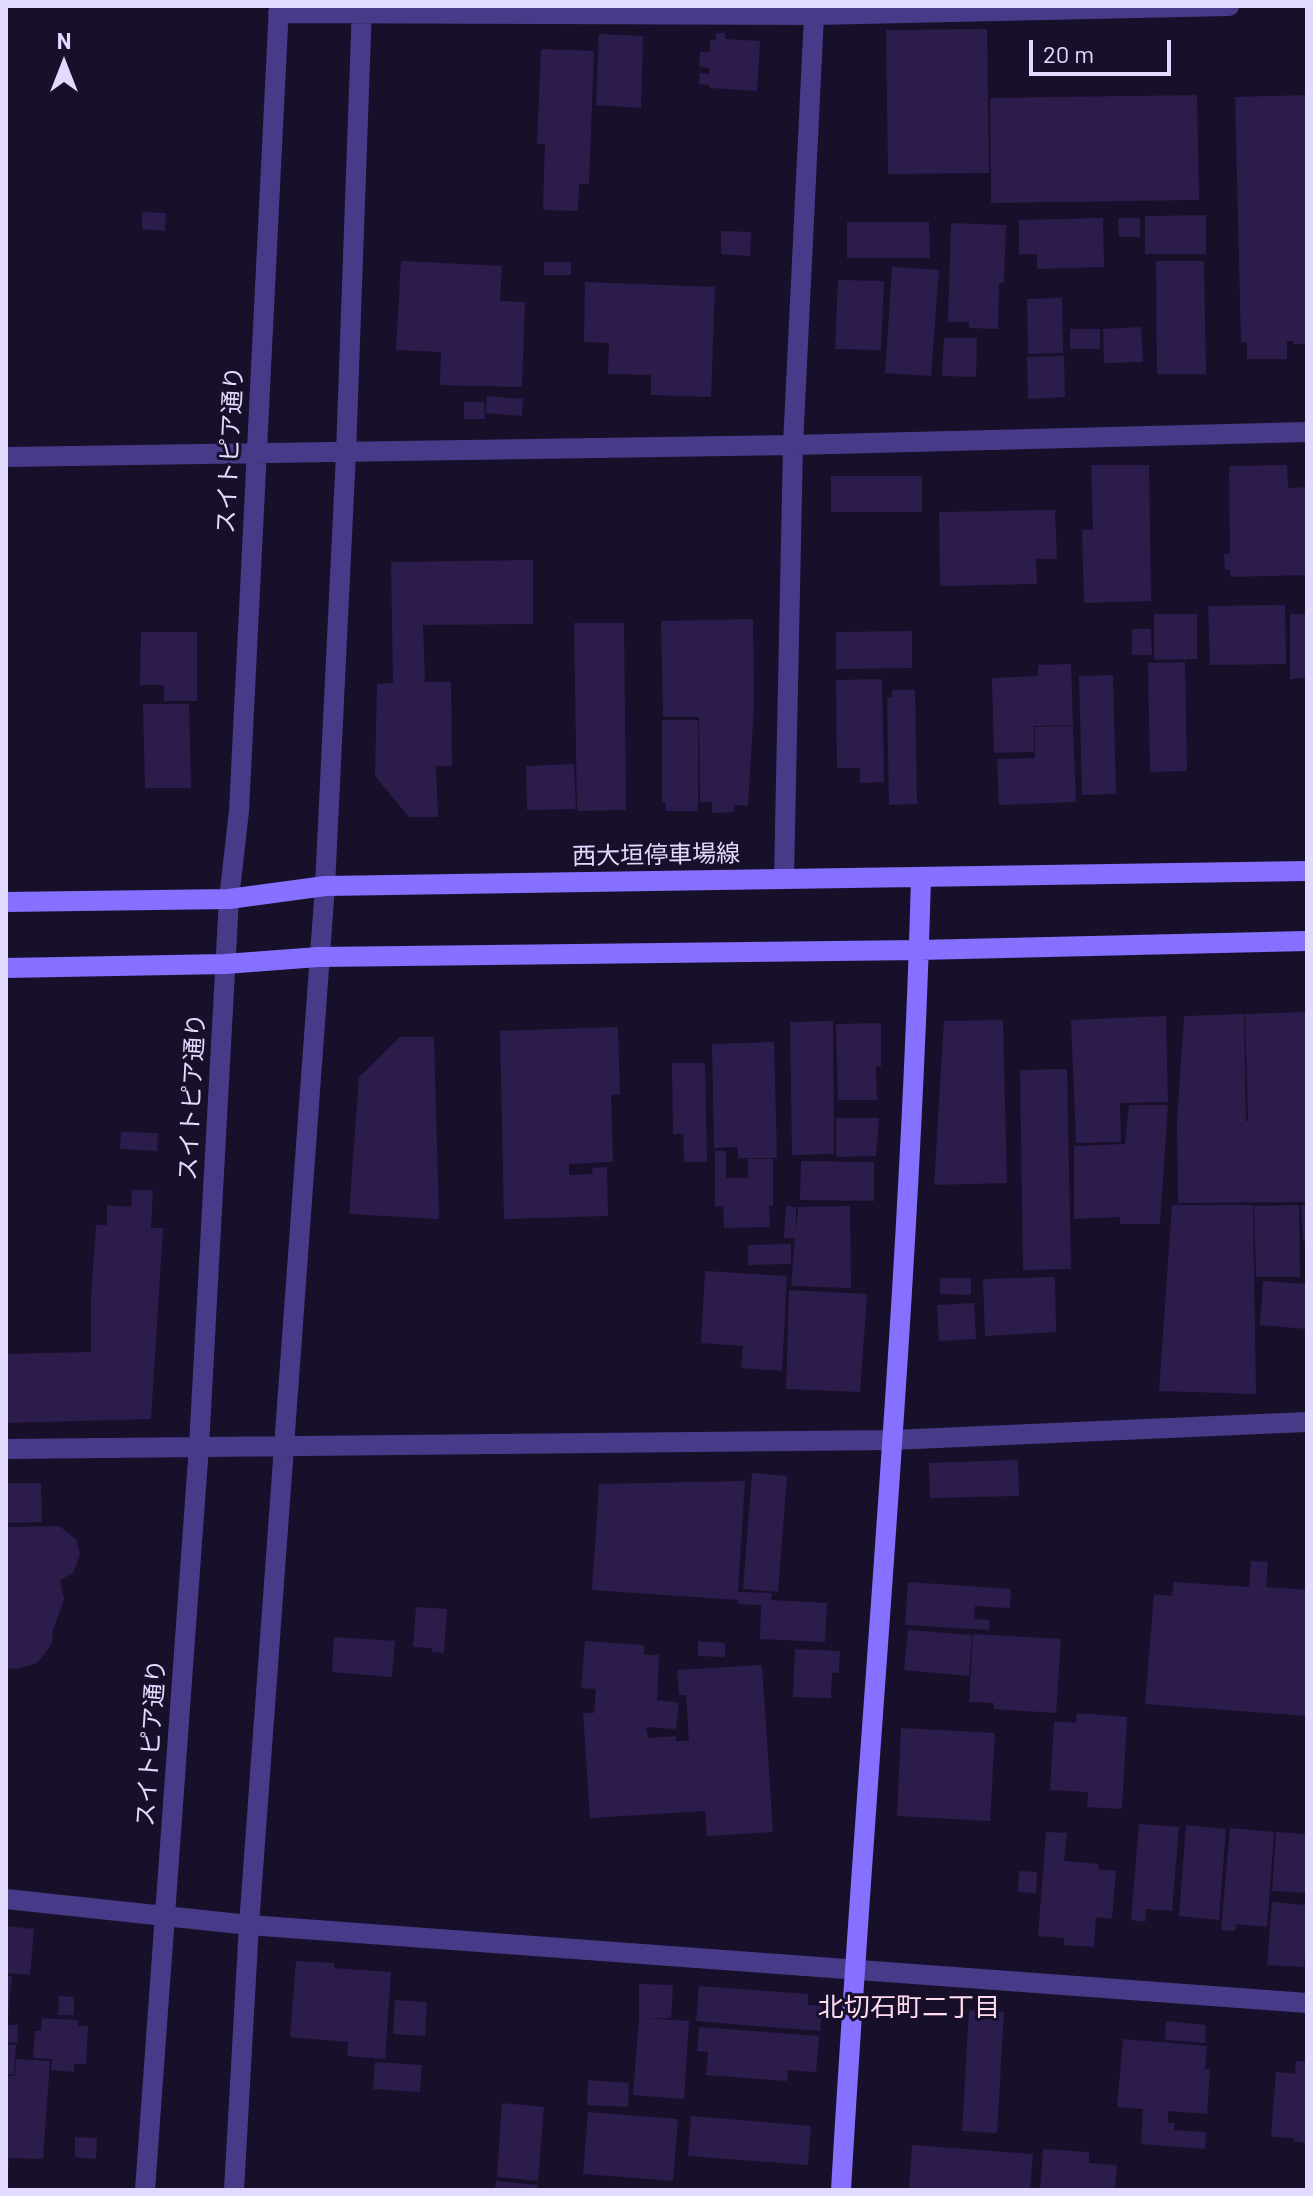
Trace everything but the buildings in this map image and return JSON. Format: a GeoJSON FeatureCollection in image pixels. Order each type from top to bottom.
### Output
{"type":"FeatureCollection","features":[{"type":"Feature","properties":{"kind":"main road","name":"西大垣停車場線"},"geometry":{"type":"LineString","coordinates":[[6,902],[229,899],[325,886],[1307,871]]}},
{"type":"Feature","properties":{"kind":"main road"},"geometry":{"type":"LineString","coordinates":[[841,2190],[892,1440],[921,878]]}},
{"type":"Feature","properties":{"kind":"main road"},"geometry":{"type":"LineString","coordinates":[[6,968],[225,964],[318,957],[919,950],[1307,941]]}},
{"type":"Feature","properties":{"kind":"street"},"geometry":{"type":"LineString","coordinates":[[278,10],[814,15],[1229,6]]}},
{"type":"Feature","properties":{"kind":"street"},"geometry":{"type":"LineString","coordinates":[[234,2190],[249,1925],[325,886],[346,453],[362,9]]}},
{"type":"Feature","properties":{"kind":"street","name":"スイトピア通り"},"geometry":{"type":"LineString","coordinates":[[145,2190],[199,1446],[229,899],[239,811],[278,10]]}},
{"type":"Feature","properties":{"kind":"street"},"geometry":{"type":"LineString","coordinates":[[784,878],[793,445],[814,15]]}},
{"type":"Feature","properties":{"kind":"street"},"geometry":{"type":"LineString","coordinates":[[6,457],[793,445],[1307,432]]}},
{"type":"Feature","properties":{"kind":"street"},"geometry":{"type":"LineString","coordinates":[[6,1449],[892,1440],[1307,1422]]}},
{"type":"Feature","properties":{"kind":"street"},"geometry":{"type":"LineString","coordinates":[[6,1899],[249,1925],[1307,2003]]}},
{"type":"Feature","properties":{"kind":"district","name":"北切石町二丁目"},"geometry":{"type":"Point","coordinates":[909,2007]}}]}
